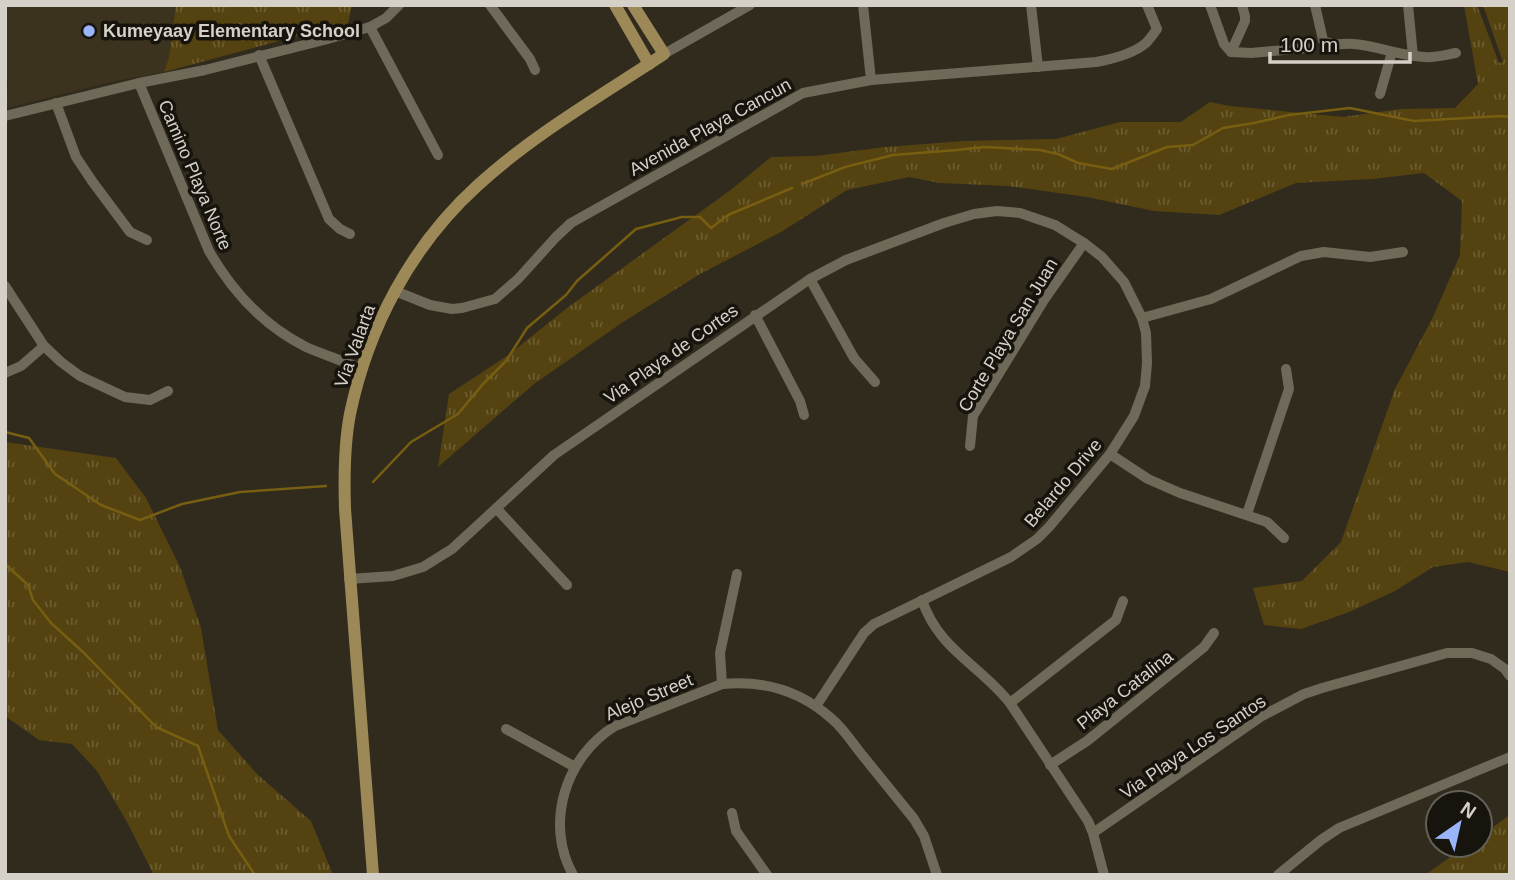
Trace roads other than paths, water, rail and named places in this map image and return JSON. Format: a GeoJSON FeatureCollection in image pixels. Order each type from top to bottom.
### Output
{"type":"FeatureCollection","features":[{"type":"Feature","properties":{"kind":"main road"},"geometry":{"type":"LineString","coordinates":[[615,5],[649,64]]}},
{"type":"Feature","properties":{"kind":"main road"},"geometry":{"type":"LineString","coordinates":[[633,5],[664,54]]}},
{"type":"Feature","properties":{"kind":"main road","name":"Via Valarta"},"geometry":{"type":"LineString","coordinates":[[373,875],[349,579],[344,467],[350,415],[362,369],[395,291],[419,250],[476,186],[512,156],[664,54]]}},
{"type":"Feature","properties":{"kind":"street"},"geometry":{"type":"LineString","coordinates":[[5,116],[324,40],[370,27],[386,18],[399,5]]}},
{"type":"Feature","properties":{"kind":"street"},"geometry":{"type":"LineString","coordinates":[[490,5],[530,59],[535,70]]}},
{"type":"Feature","properties":{"kind":"street","name":"Via Valarta"},"geometry":{"type":"LineString","coordinates":[[664,54],[750,5]]}},
{"type":"Feature","properties":{"kind":"street"},"geometry":{"type":"LineString","coordinates":[[863,5],[871,79]]}},
{"type":"Feature","properties":{"kind":"street"},"geometry":{"type":"LineString","coordinates":[[1031,5],[1038,67]]}},
{"type":"Feature","properties":{"kind":"street","name":"Avenida Playa Cancun"},"geometry":{"type":"LineString","coordinates":[[395,291],[430,305],[452,309],[495,299],[518,279],[570,223],[803,93],[871,79],[1096,62],[1113,58],[1147,42],[1157,29],[1147,5]]}},
{"type":"Feature","properties":{"kind":"street"},"geometry":{"type":"LineString","coordinates":[[1210,5],[1224,44],[1231,52],[1307,48]]}},
{"type":"Feature","properties":{"kind":"street"},"geometry":{"type":"LineString","coordinates":[[1231,52],[1245,21],[1242,5]]}},
{"type":"Feature","properties":{"kind":"street"},"geometry":{"type":"LineString","coordinates":[[1315,5],[1323,40],[1332,45],[1372,46],[1413,56],[1435,57],[1456,53]]}},
{"type":"Feature","properties":{"kind":"street"},"geometry":{"type":"LineString","coordinates":[[1408,5],[1413,56]]}},
{"type":"Feature","properties":{"kind":"street"},"geometry":{"type":"LineString","coordinates":[[370,27],[438,156]]}},
{"type":"Feature","properties":{"kind":"street"},"geometry":{"type":"LineString","coordinates":[[1380,94],[1392,52]]}},
{"type":"Feature","properties":{"kind":"street"},"geometry":{"type":"LineString","coordinates":[[259,55],[329,219],[350,234]]}},
{"type":"Feature","properties":{"kind":"street","name":"Camino Playa Norte"},"geometry":{"type":"LineString","coordinates":[[139,83],[209,251],[236,292],[269,324],[294,341],[362,369]]}},
{"type":"Feature","properties":{"kind":"street"},"geometry":{"type":"LineString","coordinates":[[56,103],[76,157],[92,181],[130,232],[148,240]]}},
{"type":"Feature","properties":{"kind":"street","name":"Via Playa de Cortes"},"geometry":{"type":"LineString","coordinates":[[349,579],[393,576],[423,567],[452,548],[554,455],[810,279],[846,260],[974,214],[997,211],[1020,213],[1040,219]]}},
{"type":"Feature","properties":{"kind":"street","name":"Belardo Drive"},"geometry":{"type":"LineString","coordinates":[[816,706],[864,633],[874,624],[1011,557],[1037,539],[1110,454],[1134,416],[1145,386],[1147,363],[1142,318],[1124,282],[1102,257],[1055,225],[1040,219]]}},
{"type":"Feature","properties":{"kind":"street","name":"Corte Playa San Juan"},"geometry":{"type":"LineString","coordinates":[[970,446],[973,416],[1044,300],[1084,243]]}},
{"type":"Feature","properties":{"kind":"street"},"geometry":{"type":"LineString","coordinates":[[1142,318],[1211,299],[1301,256],[1324,252],[1370,257],[1403,252]]}},
{"type":"Feature","properties":{"kind":"street"},"geometry":{"type":"LineString","coordinates":[[810,279],[854,358],[875,382]]}},
{"type":"Feature","properties":{"kind":"street"},"geometry":{"type":"LineString","coordinates":[[5,286],[44,346],[80,376],[125,397],[150,400],[168,391]]}},
{"type":"Feature","properties":{"kind":"street"},"geometry":{"type":"LineString","coordinates":[[755,316],[800,401],[804,415]]}},
{"type":"Feature","properties":{"kind":"street"},"geometry":{"type":"LineString","coordinates":[[5,373],[21,366],[44,346]]}},
{"type":"Feature","properties":{"kind":"street"},"geometry":{"type":"LineString","coordinates":[[1247,514],[1289,388],[1286,369]]}},
{"type":"Feature","properties":{"kind":"street"},"geometry":{"type":"LineString","coordinates":[[1110,454],[1148,479],[1180,493],[1268,522],[1284,538]]}},
{"type":"Feature","properties":{"kind":"street"},"geometry":{"type":"LineString","coordinates":[[497,509],[567,584]]}},
{"type":"Feature","properties":{"kind":"street"},"geometry":{"type":"LineString","coordinates":[[722,684],[720,653],[737,574]]}},
{"type":"Feature","properties":{"kind":"street"},"geometry":{"type":"LineString","coordinates":[[922,600],[926,613],[944,640],[997,687],[1010,703],[1088,821],[1104,875]]}},
{"type":"Feature","properties":{"kind":"street"},"geometry":{"type":"LineString","coordinates":[[1010,703],[1116,620],[1124,601]]}},
{"type":"Feature","properties":{"kind":"street","name":"Playa Catalina"},"geometry":{"type":"LineString","coordinates":[[1050,765],[1087,741],[1204,648],[1214,633]]}},
{"type":"Feature","properties":{"kind":"street","name":"Via Playa Los Santos"},"geometry":{"type":"LineString","coordinates":[[1093,833],[1262,716],[1304,694],[1447,653],[1472,653],[1491,659],[1510,676]]}},
{"type":"Feature","properties":{"kind":"street","name":"Alejo Street"},"geometry":{"type":"LineString","coordinates":[[573,875],[564,852],[561,826],[563,801],[569,778],[594,741],[615,726],[722,684],[753,683],[788,691],[816,706],[834,720],[914,819],[924,836],[937,875]]}},
{"type":"Feature","properties":{"kind":"street"},"geometry":{"type":"LineString","coordinates":[[506,729],[575,767]]}},
{"type":"Feature","properties":{"kind":"street"},"geometry":{"type":"LineString","coordinates":[[1278,875],[1339,828],[1510,757]]}},
{"type":"Feature","properties":{"kind":"street"},"geometry":{"type":"LineString","coordinates":[[732,813],[736,831],[767,875]]}},
{"type":"Feature","properties":{"kind":"waterway"},"geometry":{"type":"LineString","coordinates":[[802,184],[845,167],[893,155],[985,147],[1040,150],[1078,163],[1112,169],[1167,147],[1193,145],[1223,128],[1289,115],[1350,108],[1414,121],[1510,117]]}},
{"type":"Feature","properties":{"kind":"waterway"},"geometry":{"type":"LineString","coordinates":[[373,482],[411,442],[458,414],[506,361],[527,328],[636,229],[682,217],[700,217],[711,228],[728,215],[792,188]]}},
{"type":"Feature","properties":{"kind":"waterway"},"geometry":{"type":"LineString","coordinates":[[5,432],[29,438],[55,474],[101,505],[140,520],[182,504],[240,492],[326,486]]}},
{"type":"Feature","properties":{"kind":"waterway"},"geometry":{"type":"LineString","coordinates":[[5,564],[28,585],[33,600],[51,623],[156,727],[198,746],[229,836],[255,875]]}},
{"type":"Feature","properties":{"kind":"place","name":"Kumeyaay Elementary School"},"geometry":{"type":"Point","coordinates":[89,31]}}]}
